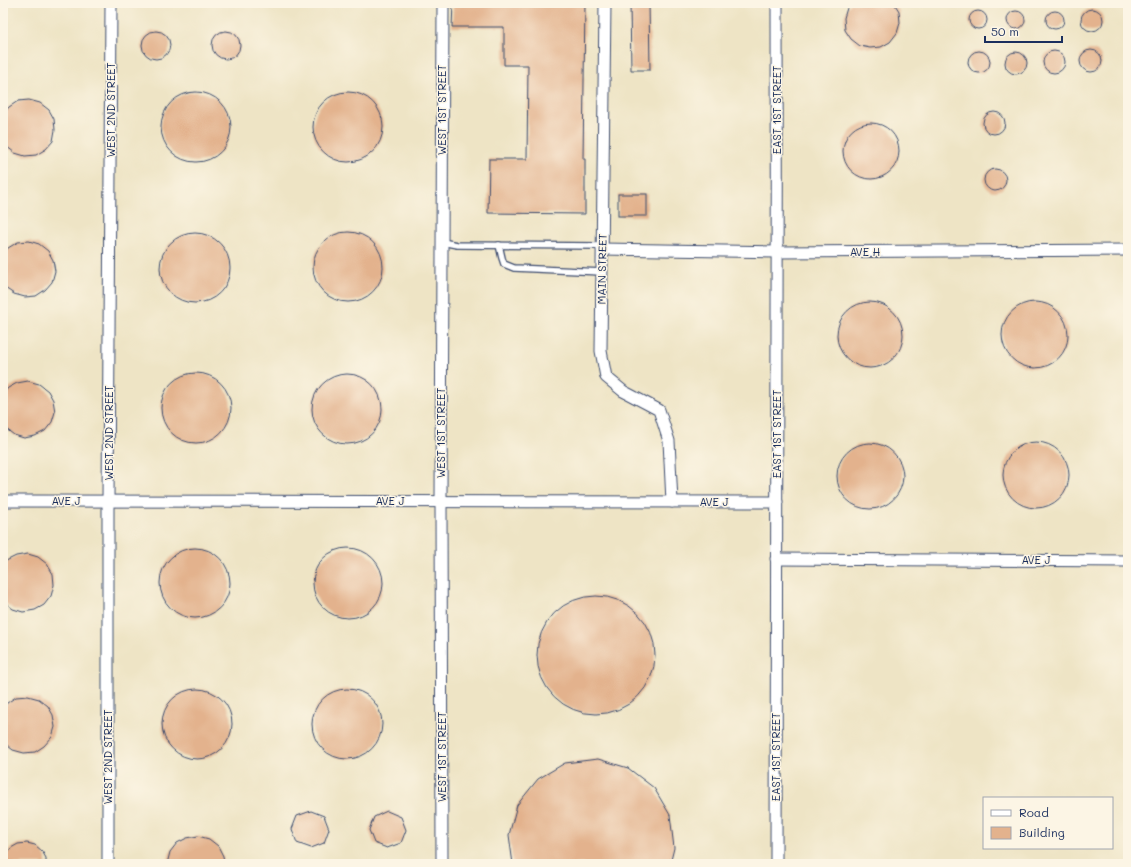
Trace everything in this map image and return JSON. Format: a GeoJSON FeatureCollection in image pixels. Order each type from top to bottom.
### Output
{"type":"FeatureCollection","features":[{"type":"Feature","properties":{"kind":"street","name":"WEST 2ND STREET"},"geometry":{"type":"LineString","coordinates":[[108,864],[108,501],[111,3]]}},
{"type":"Feature","properties":{"kind":"street","name":"WEST 1ST STREET"},"geometry":{"type":"LineString","coordinates":[[442,864],[441,501],[443,3]]}},
{"type":"Feature","properties":{"kind":"street","name":"MAIN STREET"},"geometry":{"type":"LineString","coordinates":[[605,3],[601,351],[606,377],[623,391],[659,410],[669,441],[672,502]]}},
{"type":"Feature","properties":{"kind":"street","name":"EAST 1ST STREET"},"geometry":{"type":"LineString","coordinates":[[776,864],[778,252],[777,3]]}},
{"type":"Feature","properties":{"kind":"street","name":"AVE H"},"geometry":{"type":"LineString","coordinates":[[602,248],[778,252],[1128,250]]}},
{"type":"Feature","properties":{"kind":"street","name":"AVE J"},"geometry":{"type":"LineString","coordinates":[[3,501],[777,502]]}},
{"type":"Feature","properties":{"kind":"street","name":"AVE J"},"geometry":{"type":"LineString","coordinates":[[776,559],[1128,561]]}},
{"type":"Feature","properties":{"kind":"lane"},"geometry":{"type":"LineString","coordinates":[[442,242],[457,245],[602,248]]}},
{"type":"Feature","properties":{"kind":"lane"},"geometry":{"type":"LineString","coordinates":[[499,245],[504,264],[514,268],[602,272]]}},
{"type":"Feature","properties":{"kind":"building"},"geometry":{"type":"Polygon","coordinates":[[[453,3],[585,3],[583,159],[585,159],[585,214],[488,213],[489,159],[527,159],[528,65],[504,65],[504,27],[452,27],[453,3]]]}},
{"type":"Feature","properties":{"kind":"building"},"geometry":{"type":"Polygon","coordinates":[[[630,3],[649,3],[650,70],[631,70],[630,3]]]}},
{"type":"Feature","properties":{"kind":"building"},"geometry":{"type":"Polygon","coordinates":[[[851,3],[894,3],[899,11],[900,23],[897,33],[890,42],[881,47],[870,48],[860,46],[851,39],[845,30],[844,18],[847,8],[851,3]]]}},
{"type":"Feature","properties":{"kind":"building"},"geometry":{"type":"Polygon","coordinates":[[[1092,9],[1100,12],[1103,20],[1100,28],[1092,31],[1084,28],[1081,20],[1084,12],[1092,9]]]}},
{"type":"Feature","properties":{"kind":"building"},"geometry":{"type":"Polygon","coordinates":[[[974,11],[982,11],[987,16],[985,27],[982,29],[974,29],[969,24],[969,16],[974,11]]]}},
{"type":"Feature","properties":{"kind":"building"},"geometry":{"type":"Polygon","coordinates":[[[1012,11],[1020,11],[1025,16],[1023,27],[1020,29],[1012,29],[1007,24],[1007,16],[1012,11]]]}},
{"type":"Feature","properties":{"kind":"building"},"geometry":{"type":"Polygon","coordinates":[[[1051,11],[1059,11],[1064,16],[1062,27],[1059,29],[1051,29],[1046,24],[1046,16],[1051,11]]]}},
{"type":"Feature","properties":{"kind":"building"},"geometry":{"type":"Polygon","coordinates":[[[156,31],[166,35],[170,45],[166,55],[156,59],[146,55],[142,45],[146,35],[156,31]]]}},
{"type":"Feature","properties":{"kind":"building"},"geometry":{"type":"Polygon","coordinates":[[[226,31],[236,35],[240,45],[236,55],[226,59],[216,55],[212,45],[216,35],[226,31]]]}},
{"type":"Feature","properties":{"kind":"building"},"geometry":{"type":"Polygon","coordinates":[[[1091,50],[1099,53],[1102,61],[1099,69],[1091,72],[1083,69],[1080,61],[1083,53],[1091,50]]]}},
{"type":"Feature","properties":{"kind":"building"},"geometry":{"type":"Polygon","coordinates":[[[979,51],[987,54],[990,62],[987,70],[979,73],[971,70],[968,62],[971,54],[979,51]]]}},
{"type":"Feature","properties":{"kind":"building"},"geometry":{"type":"Polygon","coordinates":[[[1054,51],[1062,54],[1065,62],[1062,70],[1054,73],[1046,70],[1043,62],[1046,54],[1054,51]]]}},
{"type":"Feature","properties":{"kind":"building"},"geometry":{"type":"Polygon","coordinates":[[[1016,52],[1024,55],[1027,63],[1024,71],[1016,74],[1008,71],[1005,63],[1008,55],[1016,52]]]}},
{"type":"Feature","properties":{"kind":"building"},"geometry":{"type":"Polygon","coordinates":[[[196,92],[209,95],[221,102],[228,114],[231,127],[228,140],[221,152],[209,159],[196,162],[183,159],[171,152],[164,140],[161,127],[164,114],[171,102],[183,95],[196,92]]]}},
{"type":"Feature","properties":{"kind":"building"},"geometry":{"type":"Polygon","coordinates":[[[348,92],[361,95],[373,102],[380,114],[383,127],[380,140],[373,152],[361,159],[348,162],[335,159],[323,152],[316,140],[313,127],[316,114],[323,102],[335,95],[348,92]]]}},
{"type":"Feature","properties":{"kind":"building"},"geometry":{"type":"Polygon","coordinates":[[[29,100],[40,103],[49,110],[54,119],[55,130],[53,141],[46,149],[36,155],[25,156],[15,153],[3,142],[3,114],[9,107],[18,101],[29,100]]]}},
{"type":"Feature","properties":{"kind":"building"},"geometry":{"type":"Polygon","coordinates":[[[994,112],[1002,115],[1005,123],[1002,131],[994,134],[986,131],[983,123],[986,115],[994,112]]]}},
{"type":"Feature","properties":{"kind":"building"},"geometry":{"type":"Polygon","coordinates":[[[871,123],[882,125],[891,131],[897,140],[899,151],[897,162],[891,171],[882,177],[871,179],[860,177],[851,171],[845,162],[843,151],[845,140],[851,131],[860,125],[871,123]]]}},
{"type":"Feature","properties":{"kind":"building"},"geometry":{"type":"Polygon","coordinates":[[[995,169],[1003,172],[1006,180],[1003,188],[995,191],[987,188],[984,180],[987,172],[995,169]]]}},
{"type":"Feature","properties":{"kind":"building"},"geometry":{"type":"Polygon","coordinates":[[[618,194],[647,194],[647,216],[618,216],[618,194]]]}},
{"type":"Feature","properties":{"kind":"building"},"geometry":{"type":"Polygon","coordinates":[[[348,232],[361,235],[373,242],[380,254],[383,267],[380,280],[373,292],[361,299],[348,302],[335,299],[323,292],[316,280],[313,267],[316,254],[323,242],[335,235],[348,232]]]}},
{"type":"Feature","properties":{"kind":"building"},"geometry":{"type":"Polygon","coordinates":[[[195,233],[208,236],[220,243],[227,255],[230,268],[227,281],[220,293],[208,300],[195,303],[182,300],[170,293],[163,281],[160,268],[163,255],[170,243],[182,236],[195,233]]]}},
{"type":"Feature","properties":{"kind":"building"},"geometry":{"type":"Polygon","coordinates":[[[29,241],[39,244],[48,251],[53,260],[55,271],[52,282],[45,290],[36,296],[25,297],[14,294],[5,288],[3,284],[3,254],[8,248],[18,242],[29,241]]]}},
{"type":"Feature","properties":{"kind":"building"},"geometry":{"type":"Polygon","coordinates":[[[870,302],[883,304],[898,317],[901,322],[903,335],[901,348],[888,363],[883,366],[870,368],[857,366],[842,353],[839,348],[837,335],[839,322],[852,307],[857,304],[870,302]]]}},
{"type":"Feature","properties":{"kind":"building"},"geometry":{"type":"Polygon","coordinates":[[[1035,302],[1048,304],[1063,317],[1066,322],[1068,335],[1066,348],[1053,363],[1048,366],[1035,368],[1022,366],[1007,353],[1004,348],[1002,335],[1004,322],[1017,307],[1022,304],[1035,302]]]}},
{"type":"Feature","properties":{"kind":"building"},"geometry":{"type":"Polygon","coordinates":[[[196,373],[209,376],[221,383],[228,395],[231,408],[228,421],[221,433],[209,440],[196,443],[183,440],[171,433],[164,421],[161,408],[164,395],[171,383],[183,376],[196,373]]]}},
{"type":"Feature","properties":{"kind":"building"},"geometry":{"type":"Polygon","coordinates":[[[347,374],[360,377],[372,384],[379,396],[382,409],[379,422],[372,434],[360,441],[347,444],[334,441],[322,434],[315,422],[312,409],[315,396],[322,384],[334,377],[347,374]]]}},
{"type":"Feature","properties":{"kind":"building"},"geometry":{"type":"Polygon","coordinates":[[[28,381],[39,384],[48,391],[53,400],[55,412],[52,422],[45,431],[35,436],[24,438],[14,435],[3,425],[3,394],[8,388],[17,383],[28,381]]]}},
{"type":"Feature","properties":{"kind":"building"},"geometry":{"type":"Polygon","coordinates":[[[1036,442],[1049,444],[1064,457],[1067,462],[1069,475],[1067,488],[1054,503],[1049,506],[1036,508],[1023,506],[1008,493],[1005,488],[1003,475],[1005,462],[1018,447],[1023,444],[1036,442]]]}},
{"type":"Feature","properties":{"kind":"building"},"geometry":{"type":"Polygon","coordinates":[[[870,443],[883,445],[898,458],[901,463],[903,476],[901,489],[888,504],[883,507],[870,509],[857,507],[842,494],[839,489],[837,476],[839,463],[852,448],[857,445],[870,443]]]}},
{"type":"Feature","properties":{"kind":"building"},"geometry":{"type":"Polygon","coordinates":[[[195,548],[208,551],[220,558],[227,570],[230,583],[227,596],[220,608],[208,615],[195,618],[182,615],[170,608],[163,596],[160,583],[163,570],[170,558],[182,551],[195,548]]]}},
{"type":"Feature","properties":{"kind":"building"},"geometry":{"type":"Polygon","coordinates":[[[348,548],[361,551],[373,558],[380,570],[383,583],[380,596],[373,608],[361,615],[348,618],[335,615],[323,608],[316,596],[313,583],[316,570],[323,558],[335,551],[348,548]]]}},
{"type":"Feature","properties":{"kind":"building"},"geometry":{"type":"Polygon","coordinates":[[[28,554],[38,557],[47,564],[53,574],[54,585],[51,596],[44,605],[35,610],[23,612],[13,609],[3,601],[3,566],[6,561],[16,556],[28,554]]]}},
{"type":"Feature","properties":{"kind":"building"},"geometry":{"type":"Polygon","coordinates":[[[596,596],[619,600],[638,613],[651,632],[655,655],[651,678],[638,697],[619,710],[596,714],[573,710],[554,697],[541,678],[537,655],[541,632],[554,613],[573,600],[596,596]]]}},
{"type":"Feature","properties":{"kind":"building"},"geometry":{"type":"Polygon","coordinates":[[[197,689],[210,692],[222,699],[229,711],[232,724],[229,737],[222,749],[210,756],[197,759],[184,756],[172,749],[165,737],[162,724],[165,711],[172,699],[184,692],[197,689]]]}},
{"type":"Feature","properties":{"kind":"building"},"geometry":{"type":"Polygon","coordinates":[[[347,689],[360,692],[372,699],[379,711],[382,724],[379,737],[372,749],[360,756],[347,759],[334,756],[322,749],[315,737],[312,724],[315,711],[322,699],[334,692],[347,689]]]}},
{"type":"Feature","properties":{"kind":"building"},"geometry":{"type":"Polygon","coordinates":[[[28,696],[39,699],[48,706],[53,715],[55,727],[52,737],[44,746],[35,752],[24,753],[13,750],[3,742],[3,708],[7,703],[16,697],[28,696]]]}},
{"type":"Feature","properties":{"kind":"building"},"geometry":{"type":"Polygon","coordinates":[[[598,759],[628,768],[654,788],[670,815],[674,848],[670,864],[513,864],[509,835],[517,805],[538,779],[565,763],[598,759]]]}},
{"type":"Feature","properties":{"kind":"building"},"geometry":{"type":"Polygon","coordinates":[[[311,811],[324,816],[329,829],[324,843],[311,848],[297,843],[292,829],[297,816],[311,811]]]}},
{"type":"Feature","properties":{"kind":"building"},"geometry":{"type":"Polygon","coordinates":[[[387,811],[401,817],[406,830],[401,843],[387,848],[374,843],[369,830],[374,817],[387,811]]]}},
{"type":"Feature","properties":{"kind":"building"},"geometry":{"type":"Polygon","coordinates":[[[198,836],[209,839],[218,846],[223,856],[224,864],[167,864],[170,852],[177,843],[187,838],[198,836]]]}},
{"type":"Feature","properties":{"kind":"building"},"geometry":{"type":"Polygon","coordinates":[[[27,843],[35,845],[42,851],[46,858],[46,864],[3,864],[6,855],[11,848],[18,844],[27,843]]]}}]}
